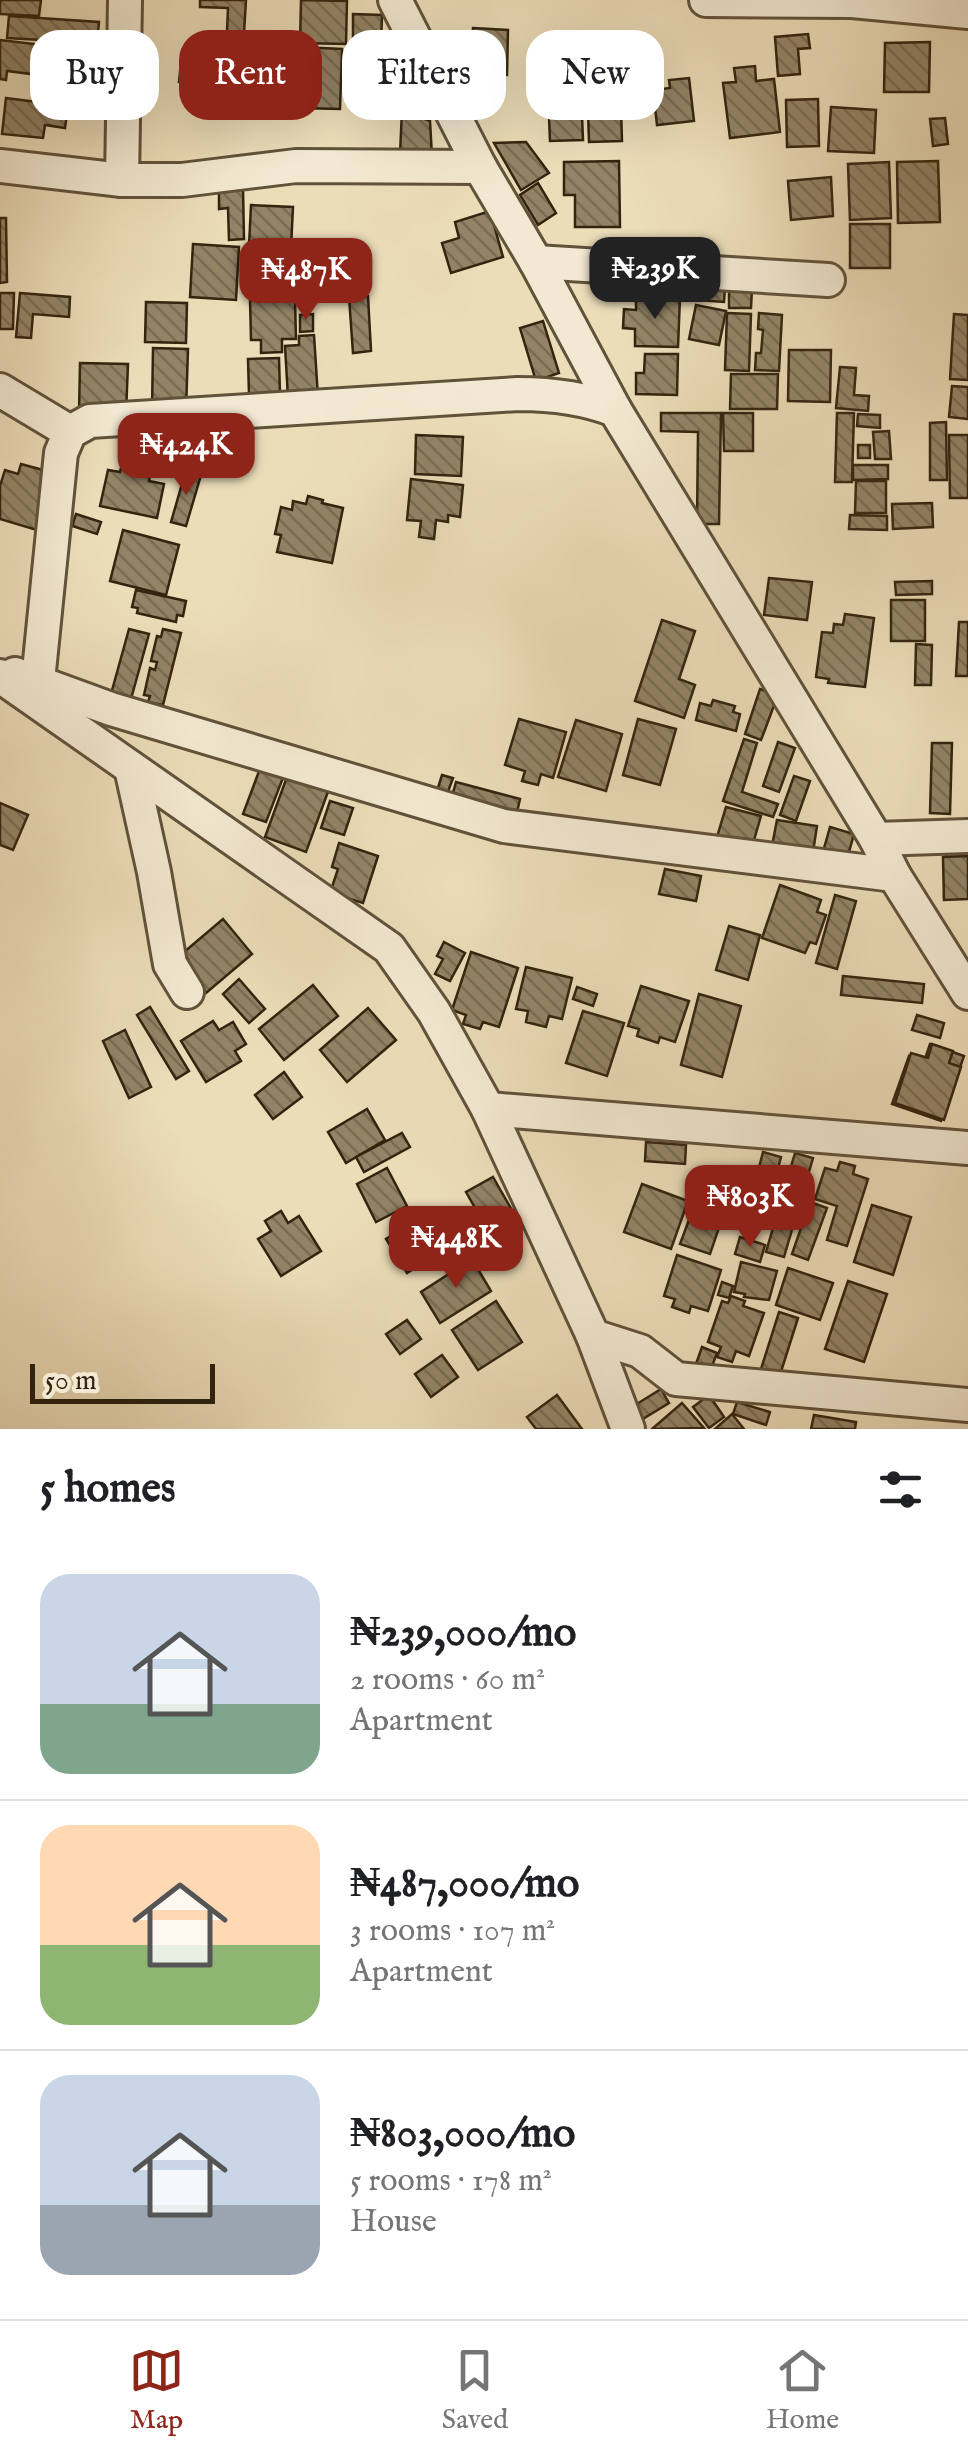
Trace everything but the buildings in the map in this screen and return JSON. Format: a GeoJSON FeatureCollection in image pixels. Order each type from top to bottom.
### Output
{"type":"FeatureCollection","features":[{"type":"Feature","properties":{"kind":"street"},"geometry":{"type":"LineString","coordinates":[[122,180],[125,0]]}},
{"type":"Feature","properties":{"kind":"street"},"geometry":{"type":"LineString","coordinates":[[396,0],[480,167],[615,410],[968,993]]}},
{"type":"Feature","properties":{"kind":"street"},"geometry":{"type":"LineString","coordinates":[[706,0],[852,1],[968,12]]}},
{"type":"Feature","properties":{"kind":"street"},"geometry":{"type":"LineString","coordinates":[[0,166],[122,180],[182,180],[296,166],[480,167]]}},
{"type":"Feature","properties":{"kind":"street"},"geometry":{"type":"LineString","coordinates":[[536,262],[828,280]]}},
{"type":"Feature","properties":{"kind":"street"},"geometry":{"type":"LineString","coordinates":[[0,390],[70,432]]}},
{"type":"Feature","properties":{"kind":"street"},"geometry":{"type":"LineString","coordinates":[[38,681],[62,453],[70,432],[90,421],[518,394],[589,400],[615,410]]}},
{"type":"Feature","properties":{"kind":"street"},"geometry":{"type":"LineString","coordinates":[[0,672],[504,826],[894,875]]}},
{"type":"Feature","properties":{"kind":"street"},"geometry":{"type":"LineString","coordinates":[[0,672],[389,948],[434,1012],[488,1109],[593,1336],[628,1429]]}},
{"type":"Feature","properties":{"kind":"street"},"geometry":{"type":"LineString","coordinates":[[131,768],[170,964],[187,992]]}},
{"type":"Feature","properties":{"kind":"street"},"geometry":{"type":"LineString","coordinates":[[876,838],[968,836]]}},
{"type":"Feature","properties":{"kind":"street"},"geometry":{"type":"LineString","coordinates":[[488,1109],[968,1148]]}},
{"type":"Feature","properties":{"kind":"street"},"geometry":{"type":"LineString","coordinates":[[593,1336],[640,1351],[676,1378],[968,1405]]}}]}
